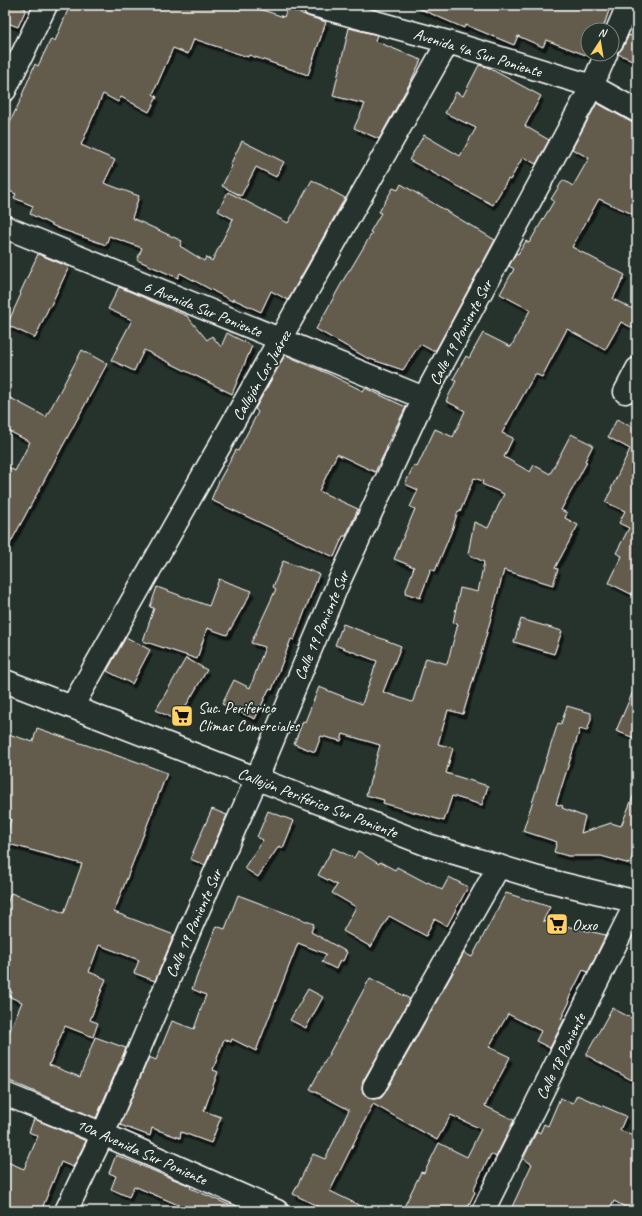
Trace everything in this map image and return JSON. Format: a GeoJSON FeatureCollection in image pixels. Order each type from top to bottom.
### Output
{"type":"FeatureCollection","features":[{"type":"Feature","properties":{"kind":"street"},"geometry":{"type":"LineString","coordinates":[[5,90],[46,5]]}},
{"type":"Feature","properties":{"kind":"street","name":"Avenida 4a Sur Poniente"},"geometry":{"type":"LineString","coordinates":[[314,5],[448,42],[592,86],[637,111]]}},
{"type":"Feature","properties":{"kind":"street"},"geometry":{"type":"LineString","coordinates":[[620,24],[628,5]]}},
{"type":"Feature","properties":{"kind":"street","name":"Callejón Los Juárez"},"geometry":{"type":"LineString","coordinates":[[72,707],[448,42]]}},
{"type":"Feature","properties":{"kind":"street","name":"Calle 19 Poniente Sur"},"geometry":{"type":"LineString","coordinates":[[66,1211],[103,1134],[194,920],[257,778],[337,586],[424,398],[592,86],[602,62]]}},
{"type":"Feature","properties":{"kind":"street","name":"6 Avenida Sur Poniente"},"geometry":{"type":"LineString","coordinates":[[5,227],[424,398]]}},
{"type":"Feature","properties":{"kind":"street"},"geometry":{"type":"LineString","coordinates":[[625,392],[637,369]]}},
{"type":"Feature","properties":{"kind":"street","name":"Callejón Periférico Sur Poniente"},"geometry":{"type":"LineString","coordinates":[[5,681],[428,845],[538,878],[637,902]]}},
{"type":"Feature","properties":{"kind":"street"},"geometry":{"type":"LineString","coordinates":[[374,1087],[499,866]]}},
{"type":"Feature","properties":{"kind":"street","name":"Calle 18 Poniente"},"geometry":{"type":"LineString","coordinates":[[483,1211],[637,902]]}},
{"type":"Feature","properties":{"kind":"street","name":"10a Avenida Sur Poniente"},"geometry":{"type":"LineString","coordinates":[[5,1094],[103,1134],[277,1211]]}},
{"type":"Feature","properties":{"kind":"building"},"geometry":{"type":"Polygon","coordinates":[[[5,5],[18,5],[26,9],[18,27],[5,22],[5,5]]]}},
{"type":"Feature","properties":{"kind":"building"},"geometry":{"type":"Polygon","coordinates":[[[70,5],[247,5],[284,17],[287,8],[326,22],[308,75],[249,55],[248,57],[194,39],[188,54],[173,48],[153,94],[157,97],[149,112],[121,97],[118,102],[103,94],[81,145],[115,160],[104,183],[139,196],[132,218],[182,241],[180,246],[204,261],[206,257],[212,261],[233,219],[218,211],[228,192],[288,223],[312,180],[345,198],[288,300],[271,291],[261,312],[233,299],[232,301],[180,273],[178,278],[137,260],[142,248],[109,236],[106,245],[58,228],[30,214],[33,206],[14,198],[16,194],[5,189],[5,132],[23,95],[35,64],[38,66],[51,39],[55,41],[70,5]]]}},
{"type":"Feature","properties":{"kind":"building"},"geometry":{"type":"Polygon","coordinates":[[[411,5],[611,5],[605,22],[580,22],[580,53],[546,40],[543,47],[518,36],[514,45],[466,25],[464,28],[411,5]]]}},
{"type":"Feature","properties":{"kind":"building"},"geometry":{"type":"Polygon","coordinates":[[[349,28],[377,35],[375,41],[421,60],[379,139],[354,128],[365,104],[333,96],[349,28]]]}},
{"type":"Feature","properties":{"kind":"building"},"geometry":{"type":"Polygon","coordinates":[[[629,35],[637,38],[637,62],[620,55],[620,51],[629,35]]]}},
{"type":"Feature","properties":{"kind":"building"},"geometry":{"type":"Polygon","coordinates":[[[479,65],[487,67],[541,96],[525,126],[549,140],[536,164],[523,157],[493,205],[409,160],[424,135],[460,156],[476,128],[445,113],[456,92],[463,96],[479,65]]]}},
{"type":"Feature","properties":{"kind":"building"},"geometry":{"type":"Polygon","coordinates":[[[597,103],[631,122],[637,123],[637,216],[599,199],[572,247],[625,275],[613,299],[637,311],[637,330],[621,322],[605,350],[567,329],[542,377],[535,374],[502,433],[513,438],[504,457],[530,472],[534,465],[550,474],[571,434],[593,445],[585,461],[587,462],[561,510],[567,513],[565,518],[578,525],[555,568],[558,569],[553,585],[504,570],[463,714],[448,710],[438,744],[453,748],[446,773],[488,786],[482,805],[452,796],[444,821],[383,803],[384,800],[366,795],[380,745],[343,734],[341,741],[321,736],[315,752],[294,744],[303,721],[305,722],[319,687],[362,704],[377,661],[335,645],[343,624],[401,646],[383,692],[412,702],[426,658],[447,664],[458,624],[453,623],[460,588],[478,592],[484,562],[468,554],[474,522],[488,528],[504,494],[482,484],[483,481],[474,478],[460,512],[458,511],[435,571],[431,569],[420,598],[405,593],[414,567],[394,559],[415,509],[410,507],[418,490],[405,484],[414,465],[417,467],[435,429],[453,437],[465,411],[446,401],[456,381],[453,379],[466,356],[469,358],[483,333],[511,347],[530,310],[500,294],[514,269],[509,266],[516,253],[518,254],[526,241],[529,243],[554,201],[551,199],[563,180],[573,186],[589,158],[572,149],[597,103]]]}},
{"type":"Feature","properties":{"kind":"building"},"geometry":{"type":"Polygon","coordinates":[[[242,141],[284,162],[276,177],[256,167],[241,196],[222,186],[232,166],[230,165],[242,141]]]}},
{"type":"Feature","properties":{"kind":"building"},"geometry":{"type":"Polygon","coordinates":[[[401,184],[495,240],[436,350],[431,350],[420,344],[403,370],[367,358],[316,329],[349,270],[372,233],[370,232],[381,213],[379,212],[393,188],[398,190],[401,184]]]}},
{"type":"Feature","properties":{"kind":"building"},"geometry":{"type":"Polygon","coordinates":[[[38,254],[69,267],[35,338],[7,325],[38,254]]]}},
{"type":"Feature","properties":{"kind":"building"},"geometry":{"type":"Polygon","coordinates":[[[119,287],[187,316],[207,340],[212,336],[221,347],[227,333],[252,346],[232,394],[144,350],[134,371],[111,360],[132,320],[108,309],[119,287]]]}},
{"type":"Feature","properties":{"kind":"building"},"geometry":{"type":"Polygon","coordinates":[[[82,350],[107,364],[5,553],[5,465],[15,471],[30,442],[5,429],[5,395],[46,417],[82,350]]]}},
{"type":"Feature","properties":{"kind":"building"},"geometry":{"type":"Polygon","coordinates":[[[285,355],[327,373],[363,391],[365,388],[406,407],[375,472],[337,454],[319,491],[358,509],[346,536],[343,536],[334,557],[211,500],[219,481],[236,450],[238,451],[258,412],[255,409],[285,355]]]}},
{"type":"Feature","properties":{"kind":"building"},"geometry":{"type":"Polygon","coordinates":[[[617,419],[637,430],[637,597],[609,583],[622,556],[616,553],[629,528],[619,523],[625,511],[605,502],[630,449],[608,437],[617,419]]]}},
{"type":"Feature","properties":{"kind":"building"},"geometry":{"type":"Polygon","coordinates":[[[283,561],[319,574],[294,640],[291,639],[272,690],[269,689],[255,719],[222,704],[234,680],[250,688],[265,647],[251,643],[276,589],[273,587],[283,561]]]}},
{"type":"Feature","properties":{"kind":"building"},"geometry":{"type":"Polygon","coordinates":[[[219,579],[252,591],[227,635],[207,628],[197,659],[143,641],[154,608],[150,607],[157,587],[209,606],[219,579]]]}},
{"type":"Feature","properties":{"kind":"building"},"geometry":{"type":"Polygon","coordinates":[[[521,619],[562,631],[554,654],[514,642],[521,619]]]}},
{"type":"Feature","properties":{"kind":"building"},"geometry":{"type":"Polygon","coordinates":[[[126,637],[150,650],[132,684],[107,671],[126,637]]]}},
{"type":"Feature","properties":{"kind":"building"},"geometry":{"type":"Polygon","coordinates":[[[186,658],[207,670],[177,721],[156,710],[186,658]]]}},
{"type":"Feature","properties":{"kind":"building"},"geometry":{"type":"Polygon","coordinates":[[[637,682],[637,739],[616,731],[637,682]]]}},
{"type":"Feature","properties":{"kind":"building"},"geometry":{"type":"Polygon","coordinates":[[[567,706],[591,713],[591,719],[587,731],[580,729],[556,804],[585,817],[581,833],[611,823],[621,826],[637,787],[637,842],[630,864],[601,856],[568,856],[554,852],[557,842],[523,831],[558,723],[561,724],[567,706]]]}},
{"type":"Feature","properties":{"kind":"building"},"geometry":{"type":"Polygon","coordinates":[[[37,728],[167,773],[114,912],[174,935],[155,981],[134,973],[139,960],[99,945],[89,972],[106,979],[90,1020],[98,1023],[93,1037],[65,1026],[49,1065],[80,1077],[95,1037],[126,1048],[96,1118],[5,1079],[5,1042],[22,1002],[10,997],[12,992],[5,989],[5,973],[10,959],[5,957],[5,909],[11,893],[64,913],[82,864],[5,843],[11,819],[5,818],[5,733],[33,742],[37,728]]]}},
{"type":"Feature","properties":{"kind":"building"},"geometry":{"type":"Polygon","coordinates":[[[212,809],[227,815],[205,865],[190,859],[212,809]]]}},
{"type":"Feature","properties":{"kind":"building"},"geometry":{"type":"Polygon","coordinates":[[[268,811],[294,821],[283,848],[279,846],[258,877],[244,868],[263,840],[257,837],[268,811]]]}},
{"type":"Feature","properties":{"kind":"building"},"geometry":{"type":"Polygon","coordinates":[[[333,848],[354,858],[358,851],[379,864],[380,862],[395,870],[397,867],[442,890],[449,877],[468,887],[447,926],[434,919],[426,936],[389,916],[371,947],[343,931],[356,907],[332,893],[337,885],[318,875],[333,848]]]}},
{"type":"Feature","properties":{"kind":"building"},"geometry":{"type":"Polygon","coordinates":[[[506,893],[550,907],[543,921],[606,935],[588,972],[583,970],[568,1000],[570,1001],[561,1019],[564,1020],[550,1048],[536,1041],[541,1031],[508,1014],[489,1047],[510,1057],[485,1106],[514,1120],[496,1157],[491,1154],[473,1190],[475,1192],[466,1211],[402,1211],[421,1172],[424,1173],[439,1143],[467,1157],[481,1129],[451,1115],[437,1140],[373,1104],[330,1191],[371,1211],[327,1211],[293,1194],[313,1154],[325,1159],[349,1110],[310,1089],[370,978],[410,999],[363,1081],[363,1094],[368,1098],[374,1099],[381,1098],[385,1093],[464,953],[472,957],[506,893]]]}},
{"type":"Feature","properties":{"kind":"building"},"geometry":{"type":"Polygon","coordinates":[[[238,895],[314,924],[311,932],[347,952],[343,961],[340,960],[336,969],[322,962],[326,954],[298,943],[256,1051],[232,1039],[231,1042],[224,1039],[213,1070],[218,1072],[204,1111],[221,1117],[211,1143],[181,1132],[180,1138],[152,1128],[150,1136],[120,1125],[149,1057],[156,1060],[172,1021],[194,1029],[206,995],[192,989],[216,926],[225,929],[238,895]]]}},
{"type":"Feature","properties":{"kind":"building"},"geometry":{"type":"Polygon","coordinates":[[[308,989],[323,997],[306,1028],[290,1020],[308,989]]]}},
{"type":"Feature","properties":{"kind":"building"},"geometry":{"type":"Polygon","coordinates":[[[612,1008],[637,1021],[637,1083],[586,1055],[612,1008]]]}},
{"type":"Feature","properties":{"kind":"building"},"geometry":{"type":"Polygon","coordinates":[[[577,1095],[626,1116],[620,1130],[637,1138],[637,1211],[633,1211],[614,1201],[609,1211],[510,1211],[532,1164],[523,1159],[537,1131],[540,1133],[544,1124],[548,1126],[560,1098],[573,1103],[577,1095]]]}},
{"type":"Feature","properties":{"kind":"building"},"geometry":{"type":"Polygon","coordinates":[[[34,1119],[86,1141],[73,1167],[61,1162],[41,1211],[5,1211],[5,1161],[24,1169],[38,1136],[29,1132],[34,1119]]]}},
{"type":"Feature","properties":{"kind":"building"},"geometry":{"type":"Polygon","coordinates":[[[116,1155],[191,1186],[190,1188],[243,1211],[182,1211],[183,1207],[134,1186],[129,1197],[111,1189],[116,1176],[109,1173],[116,1155]]]}},
{"type":"Feature","properties":{"kind":"place","name":"Suc. Periferico Climas Comerciales"},"geometry":{"type":"Point","coordinates":[182,716]}},
{"type":"Feature","properties":{"kind":"place","name":"Oxxo"},"geometry":{"type":"Point","coordinates":[557,924]}}]}
